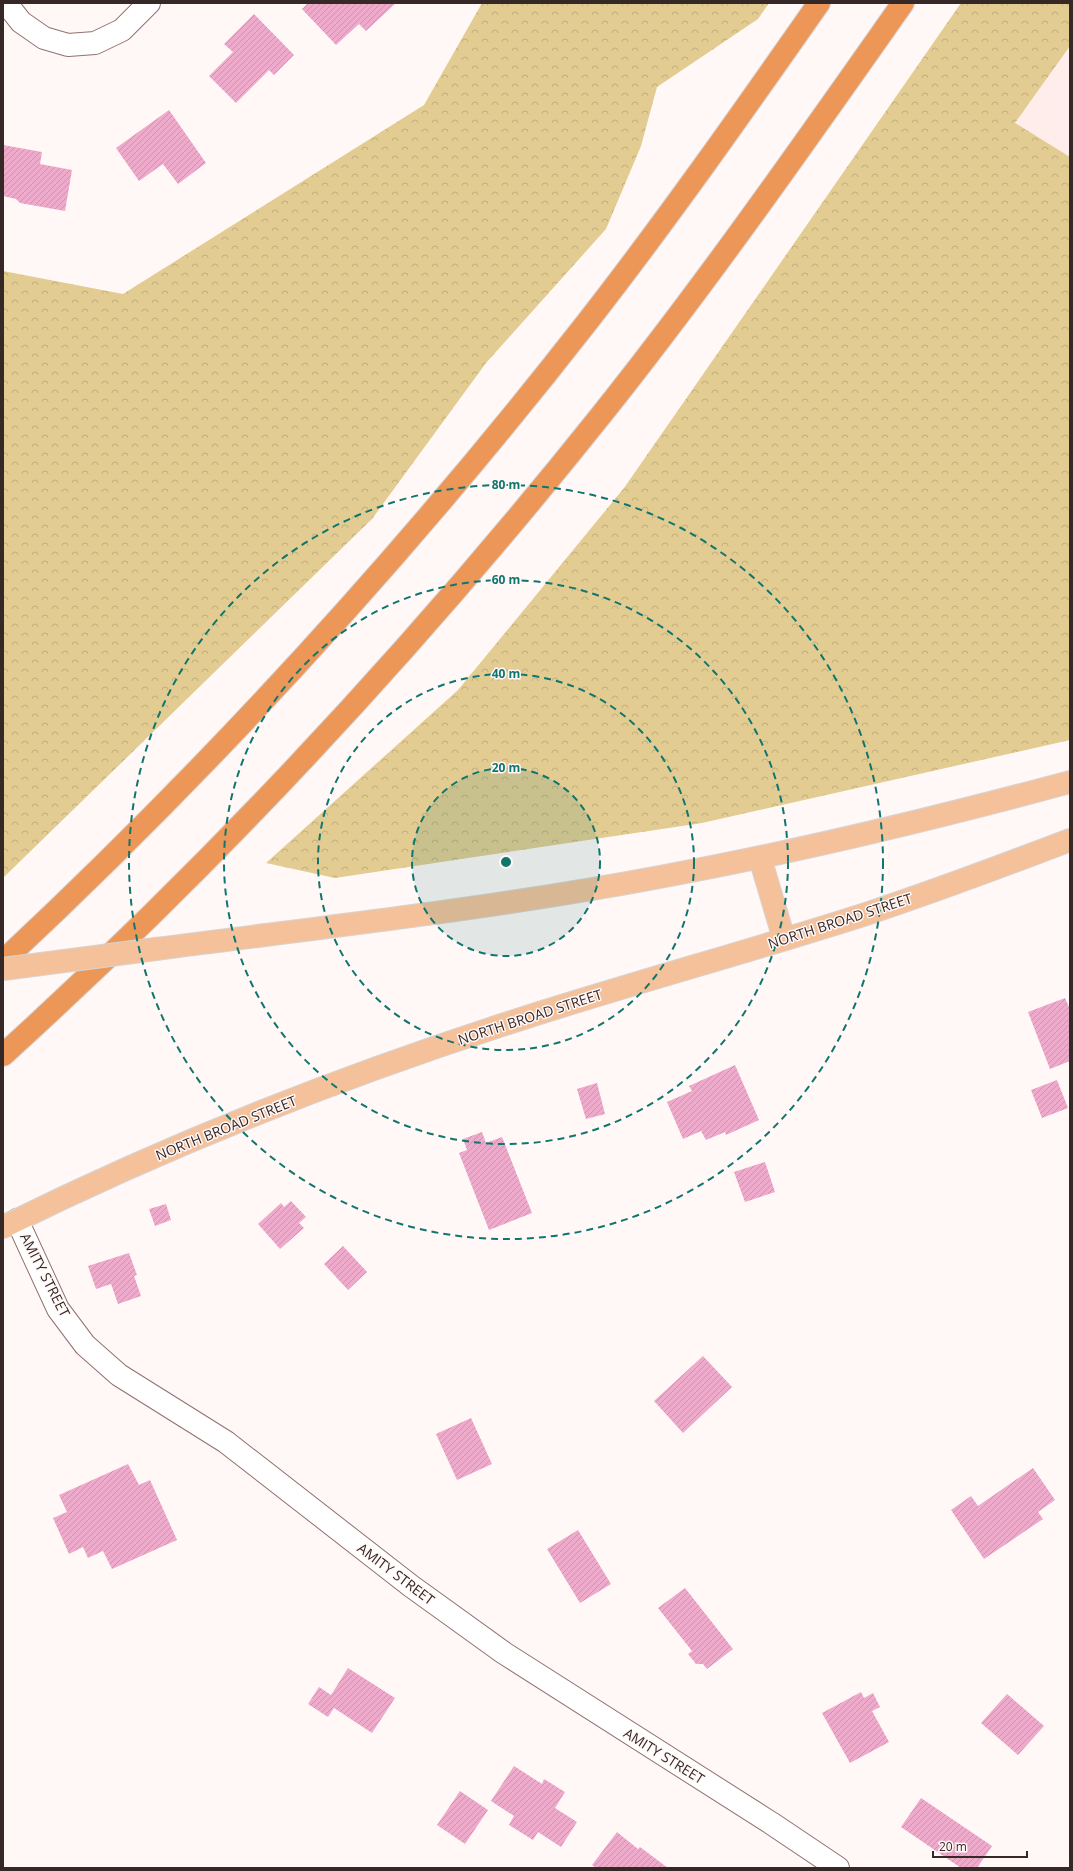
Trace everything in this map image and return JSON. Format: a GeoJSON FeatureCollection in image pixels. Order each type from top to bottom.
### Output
{"type":"FeatureCollection","features":[{"type":"Feature","properties":{"kind":"highway"},"geometry":{"type":"LineString","coordinates":[[3,961],[130,838],[208,759],[332,627],[403,547],[528,397],[653,237],[819,3]]}},
{"type":"Feature","properties":{"kind":"highway"},"geometry":{"type":"LineString","coordinates":[[3,1055],[135,931],[253,812],[406,647],[481,560],[603,413],[664,334],[749,221],[902,3]]}},
{"type":"Feature","properties":{"kind":"main road"},"geometry":{"type":"LineString","coordinates":[[3,969],[541,896],[662,877],[760,858],[872,832],[1070,782]]}},
{"type":"Feature","properties":{"kind":"main road","name":"NORTH BROAD STREET"},"geometry":{"type":"LineString","coordinates":[[10,1223],[104,1178],[173,1148],[360,1075],[529,1016],[784,940],[927,893],[1070,840]]}},
{"type":"Feature","properties":{"kind":"main road"},"geometry":{"type":"LineString","coordinates":[[760,858],[784,940]]}},
{"type":"Feature","properties":{"kind":"street"},"geometry":{"type":"LineString","coordinates":[[6,3],[21,22],[44,38],[68,45],[95,43],[122,30],[149,3]]}},
{"type":"Feature","properties":{"kind":"street","name":"AMITY STREET"},"geometry":{"type":"LineString","coordinates":[[10,1223],[58,1309],[85,1345],[119,1375],[226,1442],[412,1586],[504,1653],[771,1822],[838,1868]]}},
{"type":"Feature","properties":{"kind":"shaded area"},"geometry":{"type":"Polygon","coordinates":[[[1070,46],[1070,157],[1014,123],[1070,46]]]}},
{"type":"Feature","properties":{"kind":"green space"},"geometry":{"type":"Polygon","coordinates":[[[482,3],[769,3],[758,19],[657,87],[641,146],[606,229],[486,363],[372,519],[3,878],[3,271],[123,294],[424,105],[482,3]]]}},
{"type":"Feature","properties":{"kind":"green space"},"geometry":{"type":"Polygon","coordinates":[[[961,3],[1070,3],[1070,46],[1015,123],[1070,157],[1070,740],[702,823],[335,878],[266,863],[458,690],[624,488],[961,3]]]}},
{"type":"Feature","properties":{"kind":"building"},"geometry":{"type":"Polygon","coordinates":[[[308,3],[396,3],[366,31],[359,24],[336,45],[302,9],[308,3]]]}},
{"type":"Feature","properties":{"kind":"building"},"geometry":{"type":"Polygon","coordinates":[[[254,14],[294,55],[274,75],[269,70],[236,103],[209,76],[233,52],[224,44],[254,14]]]}},
{"type":"Feature","properties":{"kind":"building"},"geometry":{"type":"Polygon","coordinates":[[[169,110],[206,163],[178,184],[163,164],[139,181],[116,148],[169,110]]]}},
{"type":"Feature","properties":{"kind":"building"},"geometry":{"type":"Polygon","coordinates":[[[3,145],[42,152],[40,164],[72,170],[65,211],[20,203],[16,199],[3,196],[3,145]]]}},
{"type":"Feature","properties":{"kind":"building"},"geometry":{"type":"Polygon","coordinates":[[[1065,998],[1070,1009],[1070,1061],[1050,1069],[1028,1012],[1065,998]]]}},
{"type":"Feature","properties":{"kind":"building"},"geometry":{"type":"Polygon","coordinates":[[[735,1065],[759,1120],[726,1135],[725,1132],[706,1140],[701,1131],[683,1139],[667,1102],[692,1091],[689,1086],[735,1065]]]}},
{"type":"Feature","properties":{"kind":"building"},"geometry":{"type":"Polygon","coordinates":[[[1057,1080],[1068,1108],[1042,1118],[1031,1090],[1057,1080]]]}},
{"type":"Feature","properties":{"kind":"building"},"geometry":{"type":"Polygon","coordinates":[[[597,1083],[605,1114],[586,1119],[577,1089],[597,1083]]]}},
{"type":"Feature","properties":{"kind":"building"},"geometry":{"type":"Polygon","coordinates":[[[482,1132],[486,1143],[502,1137],[532,1213],[489,1230],[459,1153],[467,1150],[463,1139],[482,1132]]]}},
{"type":"Feature","properties":{"kind":"building"},"geometry":{"type":"Polygon","coordinates":[[[765,1162],[775,1192],[745,1202],[734,1172],[765,1162]]]}},
{"type":"Feature","properties":{"kind":"building"},"geometry":{"type":"Polygon","coordinates":[[[291,1201],[306,1217],[299,1223],[304,1228],[280,1249],[258,1224],[281,1203],[284,1207],[291,1201]]]}},
{"type":"Feature","properties":{"kind":"building"},"geometry":{"type":"Polygon","coordinates":[[[166,1204],[171,1220],[155,1226],[149,1209],[166,1204]]]}},
{"type":"Feature","properties":{"kind":"building"},"geometry":{"type":"Polygon","coordinates":[[[343,1246],[367,1272],[348,1290],[324,1264],[343,1246]]]}},
{"type":"Feature","properties":{"kind":"building"},"geometry":{"type":"Polygon","coordinates":[[[129,1253],[137,1275],[134,1276],[141,1296],[118,1304],[111,1284],[96,1289],[88,1266],[129,1253]]]}},
{"type":"Feature","properties":{"kind":"building"},"geometry":{"type":"Polygon","coordinates":[[[703,1356],[732,1387],[683,1433],[654,1401],[703,1356]]]}},
{"type":"Feature","properties":{"kind":"building"},"geometry":{"type":"Polygon","coordinates":[[[471,1418],[492,1464],[457,1480],[436,1434],[471,1418]]]}},
{"type":"Feature","properties":{"kind":"building"},"geometry":{"type":"Polygon","coordinates":[[[128,1464],[139,1485],[150,1480],[177,1540],[112,1569],[103,1551],[88,1558],[83,1547],[69,1554],[53,1518],[67,1512],[59,1495],[128,1464]]]}},
{"type":"Feature","properties":{"kind":"building"},"geometry":{"type":"Polygon","coordinates":[[[1033,1468],[1055,1500],[1038,1512],[1043,1519],[984,1559],[951,1510],[971,1496],[978,1506],[1033,1468]]]}},
{"type":"Feature","properties":{"kind":"building"},"geometry":{"type":"Polygon","coordinates":[[[578,1530],[611,1584],[580,1603],[547,1549],[578,1530]]]}},
{"type":"Feature","properties":{"kind":"building"},"geometry":{"type":"Polygon","coordinates":[[[685,1588],[733,1649],[707,1669],[703,1664],[696,1664],[688,1654],[692,1651],[658,1608],[685,1588]]]}},
{"type":"Feature","properties":{"kind":"building"},"geometry":{"type":"Polygon","coordinates":[[[348,1668],[395,1698],[372,1733],[334,1708],[328,1717],[308,1704],[319,1687],[331,1695],[348,1668]]]}},
{"type":"Feature","properties":{"kind":"building"},"geometry":{"type":"Polygon","coordinates":[[[861,1692],[864,1698],[873,1693],[880,1707],[872,1711],[889,1742],[850,1763],[822,1713],[861,1692]]]}},
{"type":"Feature","properties":{"kind":"building"},"geometry":{"type":"Polygon","coordinates":[[[1007,1694],[1044,1726],[1018,1755],[981,1723],[1007,1694]]]}},
{"type":"Feature","properties":{"kind":"building"},"geometry":{"type":"Polygon","coordinates":[[[514,1766],[542,1784],[544,1779],[565,1792],[555,1808],[577,1822],[561,1847],[538,1832],[533,1840],[509,1825],[514,1816],[491,1801],[514,1766]]]}},
{"type":"Feature","properties":{"kind":"building"},"geometry":{"type":"Polygon","coordinates":[[[460,1791],[488,1810],[465,1844],[437,1825],[460,1791]]]}},
{"type":"Feature","properties":{"kind":"building"},"geometry":{"type":"Polygon","coordinates":[[[921,1798],[992,1846],[977,1868],[961,1868],[901,1827],[921,1798]]]}},
{"type":"Feature","properties":{"kind":"building"},"geometry":{"type":"Polygon","coordinates":[[[617,1832],[638,1849],[640,1847],[668,1868],[596,1868],[592,1865],[617,1832]]]}}]}
